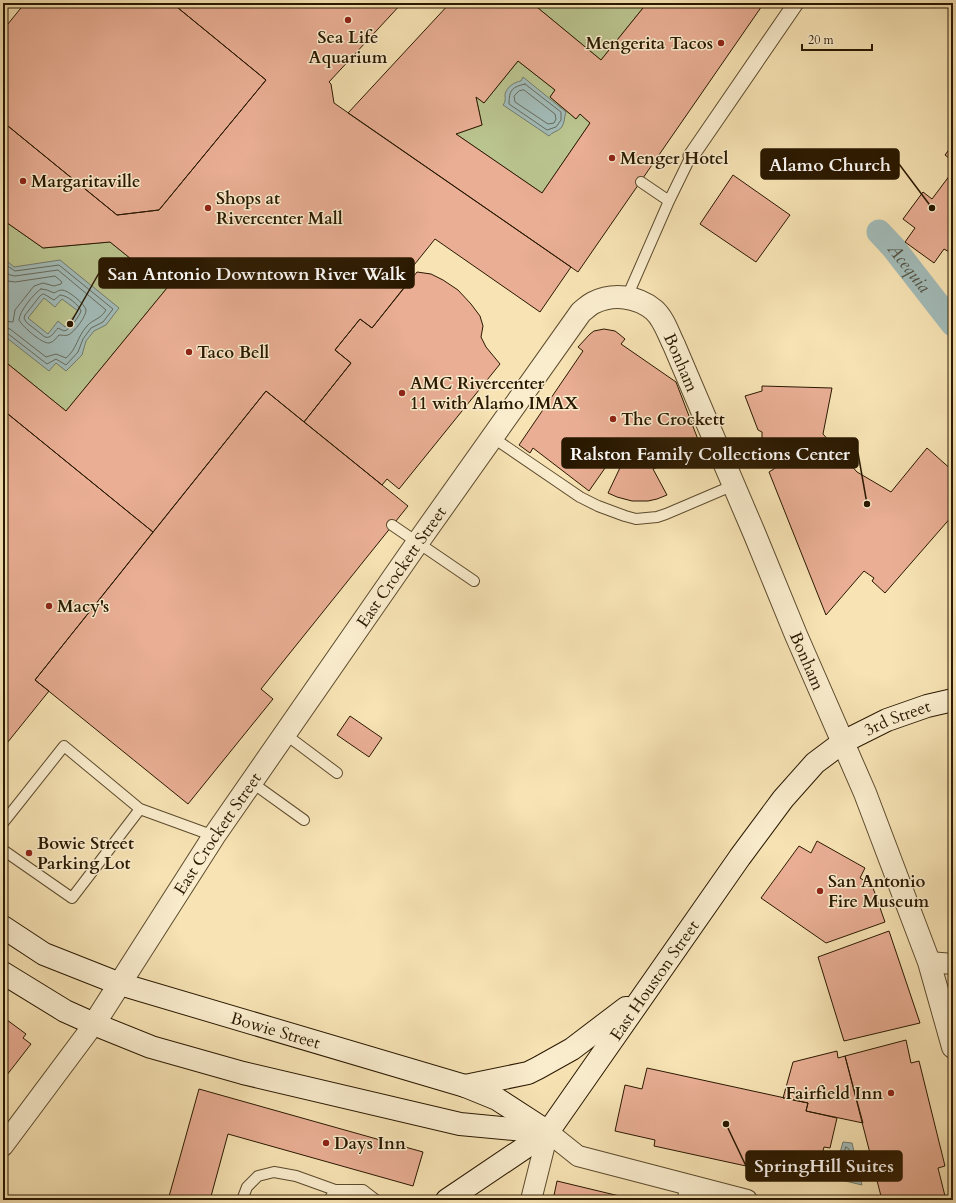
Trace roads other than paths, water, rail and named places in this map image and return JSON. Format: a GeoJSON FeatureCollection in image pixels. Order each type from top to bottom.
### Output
{"type":"FeatureCollection","features":[{"type":"Feature","properties":{"kind":"main road","name":"East Crockett Street"},"geometry":{"type":"LineString","coordinates":[[94,1024],[214,836],[418,542],[581,312],[592,303],[608,297],[627,297]]}},
{"type":"Feature","properties":{"kind":"main road","name":"Bonham"},"geometry":{"type":"LineString","coordinates":[[627,297],[642,302],[654,311],[665,325],[734,485],[796,635],[865,793],[929,962],[953,1047]]}},
{"type":"Feature","properties":{"kind":"main road","name":"3rd Street"},"geometry":{"type":"LineString","coordinates":[[844,742],[887,720],[927,706],[953,700]]}},
{"type":"Feature","properties":{"kind":"main road","name":"East Houston Street"},"geometry":{"type":"LineString","coordinates":[[447,1200],[548,1132],[740,857],[784,799],[814,763],[844,742]]}},
{"type":"Feature","properties":{"kind":"main road","name":"Bowie Street"},"geometry":{"type":"LineString","coordinates":[[3,927],[44,954],[120,984],[465,1086],[497,1099],[548,1132]]}},
{"type":"Feature","properties":{"kind":"main road"},"geometry":{"type":"LineString","coordinates":[[3,973],[65,1011],[151,1047],[258,1077],[460,1124],[548,1132]]}},
{"type":"Feature","properties":{"kind":"main road"},"geometry":{"type":"LineString","coordinates":[[465,1086],[528,1073],[538,1068],[572,1049],[643,995]]}},
{"type":"Feature","properties":{"kind":"street"},"geometry":{"type":"LineString","coordinates":[[691,156],[796,3]]}},
{"type":"Feature","properties":{"kind":"street"},"geometry":{"type":"LineString","coordinates":[[929,962],[953,964]]}},
{"type":"Feature","properties":{"kind":"street","name":"East Crockett Street"},"geometry":{"type":"LineString","coordinates":[[3,1146],[94,1024]]}},
{"type":"Feature","properties":{"kind":"street"},"geometry":{"type":"LineString","coordinates":[[531,1200],[548,1132]]}},
{"type":"Feature","properties":{"kind":"street","name":"Bowie Street"},"geometry":{"type":"LineString","coordinates":[[548,1132],[578,1156],[684,1192],[747,1200]]}},
{"type":"Feature","properties":{"kind":"lane"},"geometry":{"type":"LineString","coordinates":[[627,297],[669,201],[691,156]]}},
{"type":"Feature","properties":{"kind":"lane"},"geometry":{"type":"LineString","coordinates":[[641,182],[669,201]]}},
{"type":"Feature","properties":{"kind":"lane"},"geometry":{"type":"LineString","coordinates":[[492,437],[580,497],[598,506],[636,519],[657,517],[734,485]]}},
{"type":"Feature","properties":{"kind":"lane"},"geometry":{"type":"LineString","coordinates":[[392,525],[474,581]]}},
{"type":"Feature","properties":{"kind":"lane"},"geometry":{"type":"LineString","coordinates":[[285,734],[337,773]]}},
{"type":"Feature","properties":{"kind":"lane"},"geometry":{"type":"LineString","coordinates":[[3,822],[64,746],[140,809],[214,836]]}},
{"type":"Feature","properties":{"kind":"lane"},"geometry":{"type":"LineString","coordinates":[[251,782],[304,820]]}},
{"type":"Feature","properties":{"kind":"lane"},"geometry":{"type":"LineString","coordinates":[[3,850],[72,898],[140,809]]}},
{"type":"Feature","properties":{"kind":"lane"},"geometry":{"type":"LineString","coordinates":[[242,1200],[247,1187],[258,1176],[274,1172],[296,1176],[335,1190],[363,1190],[376,1200]]}},
{"type":"Feature","properties":{"kind":"lane"},"geometry":{"type":"LineString","coordinates":[[329,1200],[335,1190]]}},
{"type":"Feature","properties":{"kind":"water"},"geometry":{"type":"Polygon","coordinates":[[[523,77],[566,112],[561,128],[549,136],[503,105],[507,89],[513,84],[521,81],[523,77]]]}},
{"type":"Feature","properties":{"kind":"water"},"geometry":{"type":"Polygon","coordinates":[[[3,258],[14,267],[60,260],[119,308],[106,325],[94,331],[86,341],[82,355],[66,371],[56,363],[49,371],[3,335],[3,258]],[[44,298],[28,318],[48,334],[58,321],[65,327],[78,311],[62,299],[55,307],[44,298]]]}},
{"type":"Feature","properties":{"kind":"water"},"geometry":{"type":"Polygon","coordinates":[[[843,1142],[852,1143],[862,1185],[833,1178],[843,1142]]]}},
{"type":"Feature","properties":{"kind":"waterway","name":"Acequia"},"geometry":{"type":"LineString","coordinates":[[879,232],[893,247],[953,324]]}},
{"type":"Feature","properties":{"kind":"place","name":"Sea Life Aquarium"},"geometry":{"type":"Point","coordinates":[348,20]}},
{"type":"Feature","properties":{"kind":"place","name":"Mengerita Tacos"},"geometry":{"type":"Point","coordinates":[721,43]}},
{"type":"Feature","properties":{"kind":"place","name":"Menger Hotel"},"geometry":{"type":"Point","coordinates":[612,158]}},
{"type":"Feature","properties":{"kind":"place","name":"Margaritaville"},"geometry":{"type":"Point","coordinates":[23,181]}},
{"type":"Feature","properties":{"kind":"place","name":"Shops at Rivercenter Mall"},"geometry":{"type":"Point","coordinates":[208,208]}},
{"type":"Feature","properties":{"kind":"place","name":"Alamo Church"},"geometry":{"type":"Point","coordinates":[932,208]}},
{"type":"Feature","properties":{"kind":"place","name":"San Antonio Downtown River Walk"},"geometry":{"type":"Point","coordinates":[70,324]}},
{"type":"Feature","properties":{"kind":"place","name":"Taco Bell"},"geometry":{"type":"Point","coordinates":[189,352]}},
{"type":"Feature","properties":{"kind":"place","name":"AMC Rivercenter 11 with Alamo IMAX"},"geometry":{"type":"Point","coordinates":[402,393]}},
{"type":"Feature","properties":{"kind":"place","name":"The Crockett"},"geometry":{"type":"Point","coordinates":[613,419]}},
{"type":"Feature","properties":{"kind":"place","name":"Ralston Family Collections Center"},"geometry":{"type":"Point","coordinates":[867,504]}},
{"type":"Feature","properties":{"kind":"place","name":"Macy's"},"geometry":{"type":"Point","coordinates":[49,606]}},
{"type":"Feature","properties":{"kind":"place","name":"Bowie Street Parking Lot"},"geometry":{"type":"Point","coordinates":[29,853]}},
{"type":"Feature","properties":{"kind":"place","name":"San Antonio Fire Museum"},"geometry":{"type":"Point","coordinates":[820,891]}},
{"type":"Feature","properties":{"kind":"place","name":"Fairfield Inn"},"geometry":{"type":"Point","coordinates":[891,1093]}},
{"type":"Feature","properties":{"kind":"place","name":"SpringHill Suites"},"geometry":{"type":"Point","coordinates":[726,1124]}},
{"type":"Feature","properties":{"kind":"place","name":"Days Inn"},"geometry":{"type":"Point","coordinates":[326,1143]}}]}
